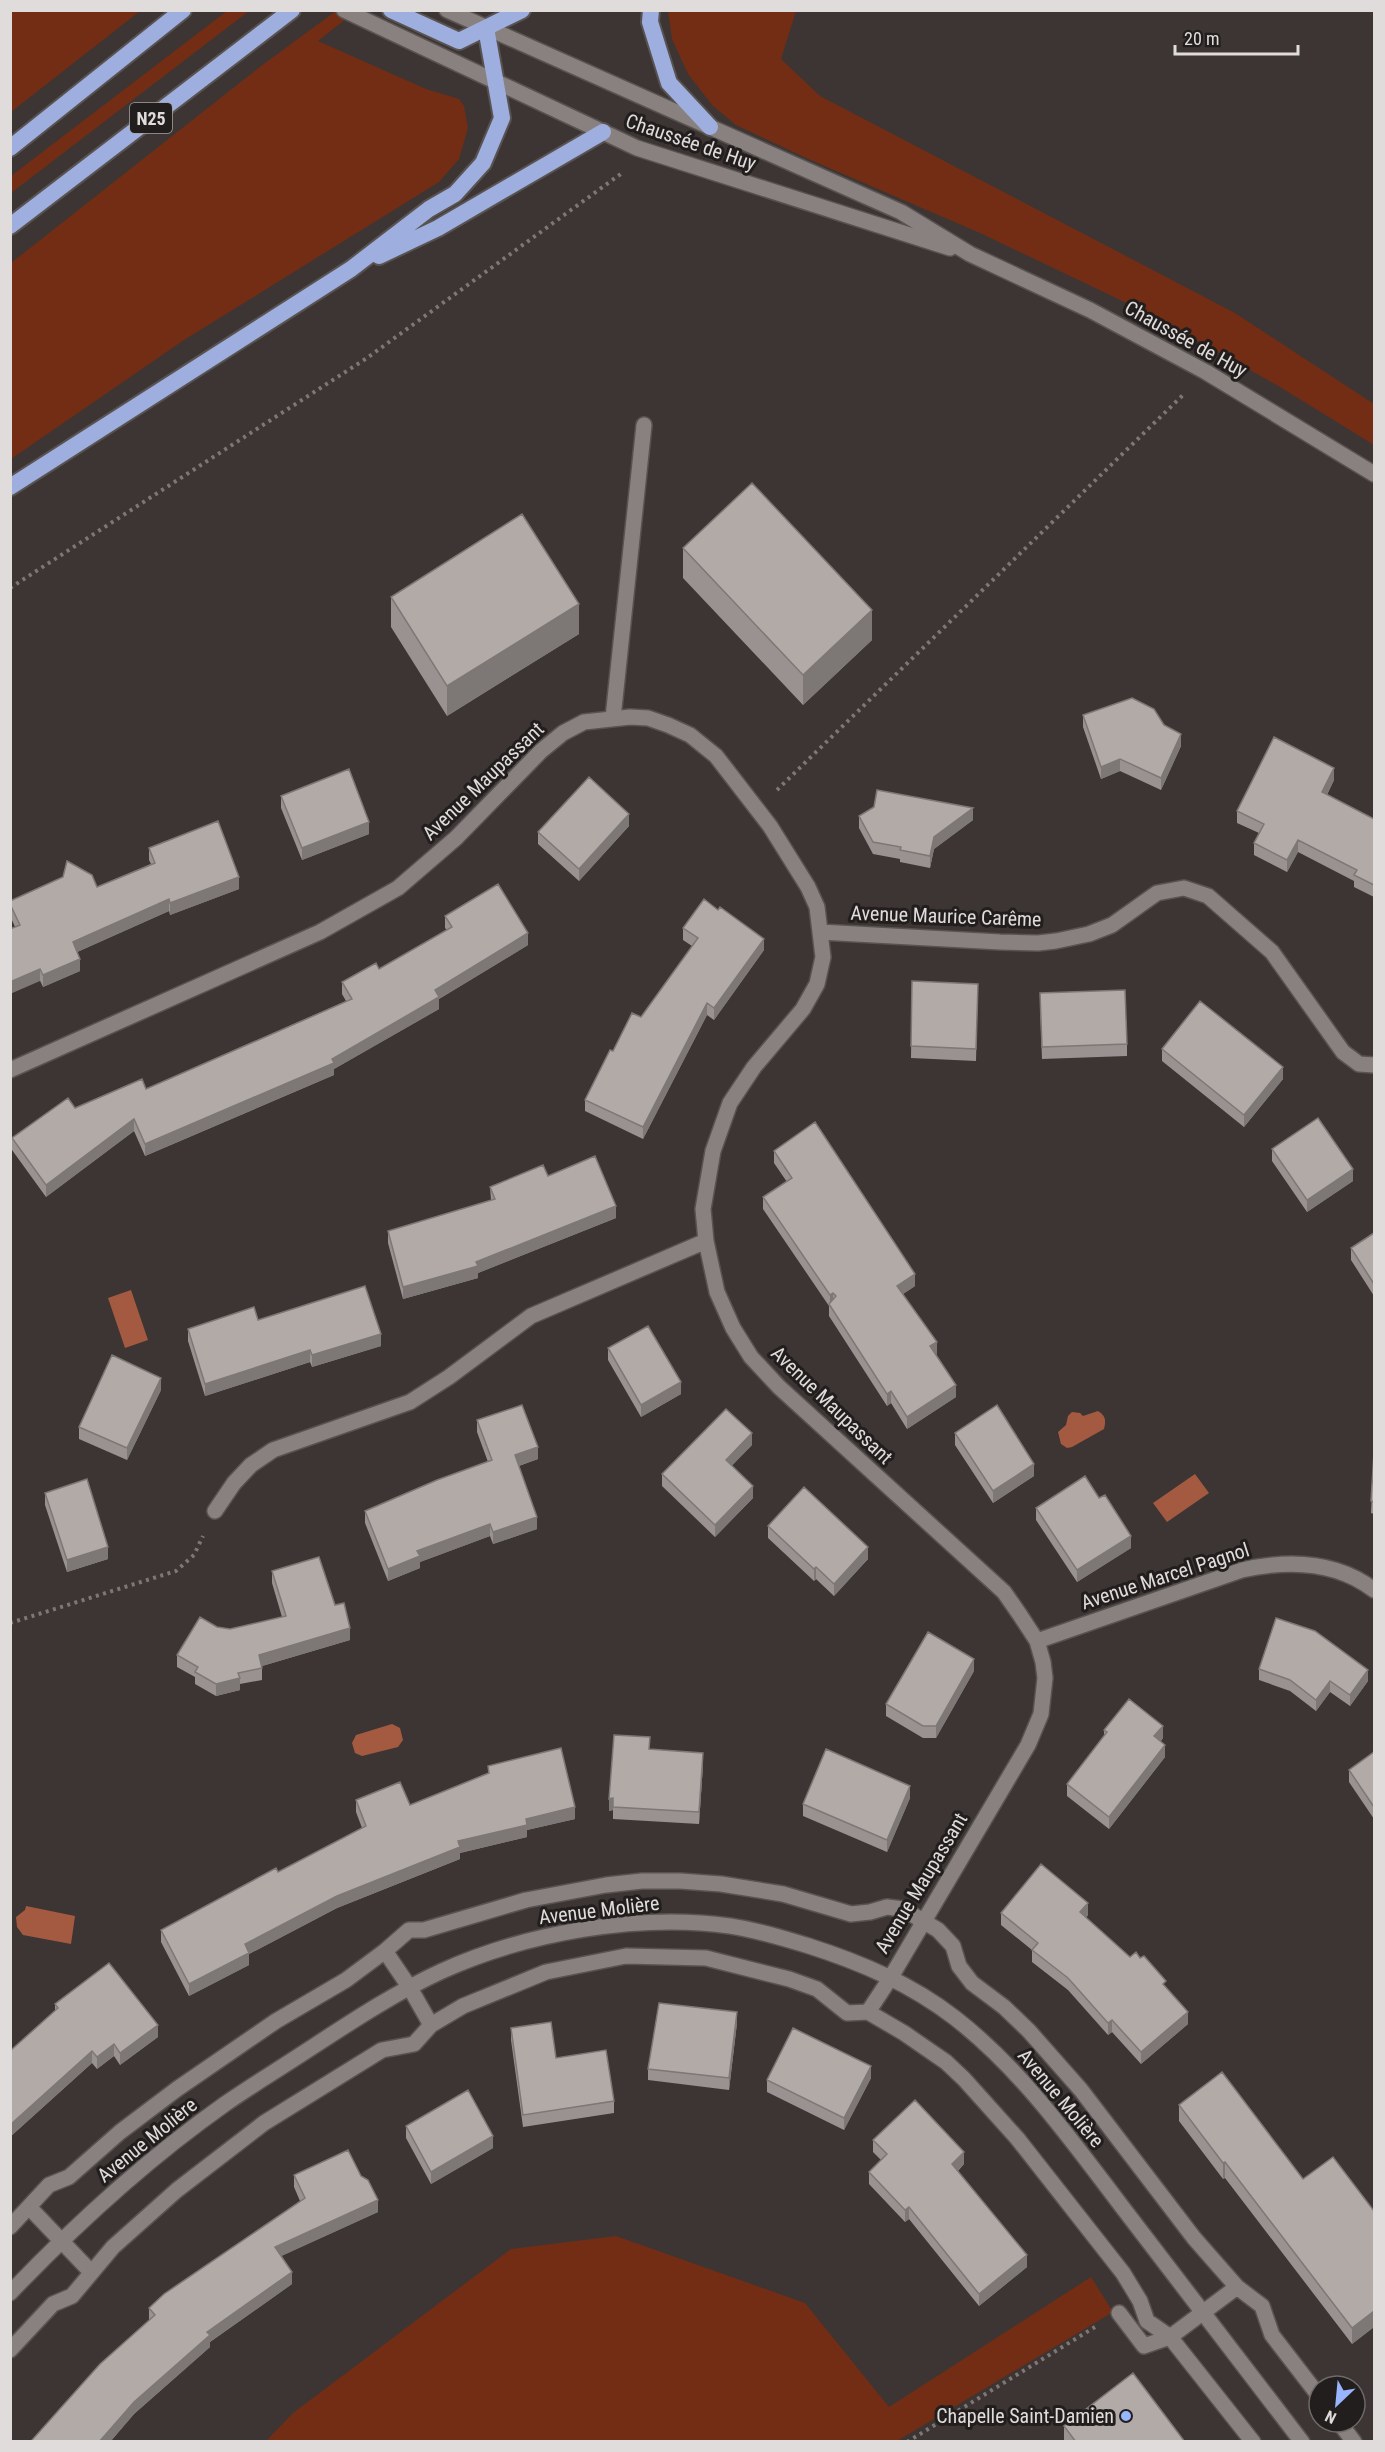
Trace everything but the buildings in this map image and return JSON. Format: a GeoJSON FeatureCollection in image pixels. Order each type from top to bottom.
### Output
{"type":"FeatureCollection","features":[{"type":"Feature","properties":{"kind":"highway"},"geometry":{"type":"LineString","coordinates":[[10,148],[183,10]]}},
{"type":"Feature","properties":{"kind":"highway","name":"N25"},"geometry":{"type":"LineString","coordinates":[[10,226],[292,10]]}},
{"type":"Feature","properties":{"kind":"highway"},"geometry":{"type":"LineString","coordinates":[[391,10],[459,41],[522,10]]}},
{"type":"Feature","properties":{"kind":"highway"},"geometry":{"type":"LineString","coordinates":[[651,10],[650,22],[669,83],[710,127]]}},
{"type":"Feature","properties":{"kind":"highway"},"geometry":{"type":"LineString","coordinates":[[10,487],[351,269],[429,209],[455,194],[483,163],[502,118],[486,28]]}},
{"type":"Feature","properties":{"kind":"highway"},"geometry":{"type":"LineString","coordinates":[[351,269],[438,228],[603,132]]}},
{"type":"Feature","properties":{"kind":"street","name":"Chaussée de Huy"},"geometry":{"type":"LineString","coordinates":[[447,10],[901,212],[970,254],[1090,310],[1206,372],[1374,474]]}},
{"type":"Feature","properties":{"kind":"street","name":"Chaussée de Huy"},"geometry":{"type":"LineString","coordinates":[[348,12],[637,148],[970,254]]}},
{"type":"Feature","properties":{"kind":"street"},"geometry":{"type":"LineString","coordinates":[[613,718],[644,424]]}},
{"type":"Feature","properties":{"kind":"street","name":"Avenue Maupassant"},"geometry":{"type":"LineString","coordinates":[[10,1070],[320,932],[398,888],[456,838],[541,751],[563,733],[584,722],[613,718],[648,718],[690,735],[716,756],[770,826],[808,887],[818,907],[824,957],[817,984],[802,1010],[754,1067],[730,1103],[713,1151],[703,1209],[706,1241],[717,1292],[733,1328],[751,1357],[796,1403],[1004,1592],[1037,1641],[1043,1662],[1045,1690],[1041,1714],[1033,1735],[891,1977],[868,2012]]}},
{"type":"Feature","properties":{"kind":"street","name":"Avenue Maurice Carême"},"geometry":{"type":"LineString","coordinates":[[820,932],[1000,942],[1056,941],[1089,934],[1112,925],[1156,893],[1184,888],[1208,896],[1272,952],[1343,1052],[1359,1064],[1374,1065]]}},
{"type":"Feature","properties":{"kind":"street"},"geometry":{"type":"LineString","coordinates":[[215,1512],[234,1483],[251,1465],[273,1450],[410,1402],[449,1377],[531,1316],[706,1241]]}},
{"type":"Feature","properties":{"kind":"street","name":"Avenue Marcel Pagnol"},"geometry":{"type":"LineString","coordinates":[[1037,1641],[1259,1566],[1287,1563],[1315,1566],[1345,1574],[1374,1590]]}},
{"type":"Feature","properties":{"kind":"street"},"geometry":{"type":"LineString","coordinates":[[10,2227],[49,2185],[69,2177],[120,2132],[221,2057],[276,2021],[346,1980],[409,1930],[424,1930],[526,1900],[606,1885],[642,1881],[720,1884],[783,1894],[851,1914],[886,1907],[903,1909],[938,1930],[953,1946],[959,1966],[972,1983],[1004,2007],[1029,2031],[1081,2090],[1194,2238],[1237,2287],[1262,2306],[1272,2335],[1307,2380]]}},
{"type":"Feature","properties":{"kind":"street","name":"Avenue Molière"},"geometry":{"type":"LineString","coordinates":[[10,2293],[60,2241],[126,2181],[224,2105],[410,1988],[483,1954],[542,1936],[650,1922],[727,1926],[772,1935],[832,1953],[891,1977],[924,1995],[991,2049],[1029,2089],[1302,2442]]}},
{"type":"Feature","properties":{"kind":"street"},"geometry":{"type":"LineString","coordinates":[[385,1951],[431,2025]]}},
{"type":"Feature","properties":{"kind":"street"},"geometry":{"type":"LineString","coordinates":[[10,2350],[53,2304],[72,2296],[112,2247],[177,2190],[264,2123],[382,2050],[414,2044],[431,2025],[463,2006],[546,1972],[626,1956],[706,1958],[789,1979],[817,1989],[847,2013],[868,2012],[946,2062],[1017,2138],[1123,2273],[1140,2301],[1147,2321],[1170,2337],[1253,2442]]}},
{"type":"Feature","properties":{"kind":"street"},"geometry":{"type":"LineString","coordinates":[[29,2206],[91,2272]]}},
{"type":"Feature","properties":{"kind":"street"},"geometry":{"type":"LineString","coordinates":[[1119,2313],[1144,2346],[1170,2337],[1237,2287]]}},
{"type":"Feature","properties":{"kind":"path"},"geometry":{"type":"LineString","coordinates":[[10,588],[367,358],[621,175],[637,148]]}},
{"type":"Feature","properties":{"kind":"path"},"geometry":{"type":"LineString","coordinates":[[757,810],[1206,372]]}},
{"type":"Feature","properties":{"kind":"path"},"geometry":{"type":"LineString","coordinates":[[10,1623],[176,1571],[194,1554],[215,1512]]}},
{"type":"Feature","properties":{"kind":"path"},"geometry":{"type":"LineString","coordinates":[[907,2442],[1119,2313]]}},
{"type":"Feature","properties":{"kind":"shaded area"},"geometry":{"type":"Polygon","coordinates":[[[11,10],[140,10],[140,11],[11,112],[11,10]]]}},
{"type":"Feature","properties":{"kind":"shaded area"},"geometry":{"type":"Polygon","coordinates":[[[227,11],[249,11],[11,193],[11,176],[227,11]]]}},
{"type":"Feature","properties":{"kind":"shaded area"},"geometry":{"type":"Polygon","coordinates":[[[336,11],[356,11],[318,41],[426,89],[459,99],[464,106],[468,128],[459,159],[439,182],[184,340],[11,459],[11,263],[261,66],[336,11]]]}},
{"type":"Feature","properties":{"kind":"shaded area"},"geometry":{"type":"Polygon","coordinates":[[[668,11],[796,11],[781,59],[820,96],[1235,313],[1374,404],[1374,445],[1280,387],[1160,319],[980,233],[806,158],[736,125],[713,106],[688,74],[672,39],[668,11]]]}},
{"type":"Feature","properties":{"kind":"shaded area"},"geometry":{"type":"Polygon","coordinates":[[[131,1290],[148,1340],[125,1348],[108,1298],[131,1290]]]}},
{"type":"Feature","properties":{"kind":"shaded area"},"geometry":{"type":"Polygon","coordinates":[[[1098,1411],[1105,1418],[1104,1429],[1072,1447],[1067,1448],[1061,1444],[1058,1432],[1066,1425],[1068,1416],[1072,1412],[1083,1416],[1098,1411]]]}},
{"type":"Feature","properties":{"kind":"shaded area"},"geometry":{"type":"Polygon","coordinates":[[[1195,1474],[1209,1493],[1167,1522],[1153,1503],[1195,1474]]]}},
{"type":"Feature","properties":{"kind":"shaded area"},"geometry":{"type":"Polygon","coordinates":[[[392,1724],[400,1728],[403,1740],[398,1747],[362,1756],[355,1753],[352,1743],[356,1735],[392,1724]]]}},
{"type":"Feature","properties":{"kind":"shaded area"},"geometry":{"type":"Polygon","coordinates":[[[26,1906],[75,1916],[71,1944],[23,1935],[17,1927],[16,1917],[25,1910],[26,1906]]]}},
{"type":"Feature","properties":{"kind":"shaded area"},"geometry":{"type":"Polygon","coordinates":[[[616,2236],[805,2303],[889,2407],[1091,2277],[1113,2312],[897,2441],[265,2442],[293,2413],[511,2249],[616,2236]]]}},
{"type":"Feature","properties":{"kind":"place","name":"Chapelle Saint-Damien"},"geometry":{"type":"Point","coordinates":[1126,2416]}}]}
